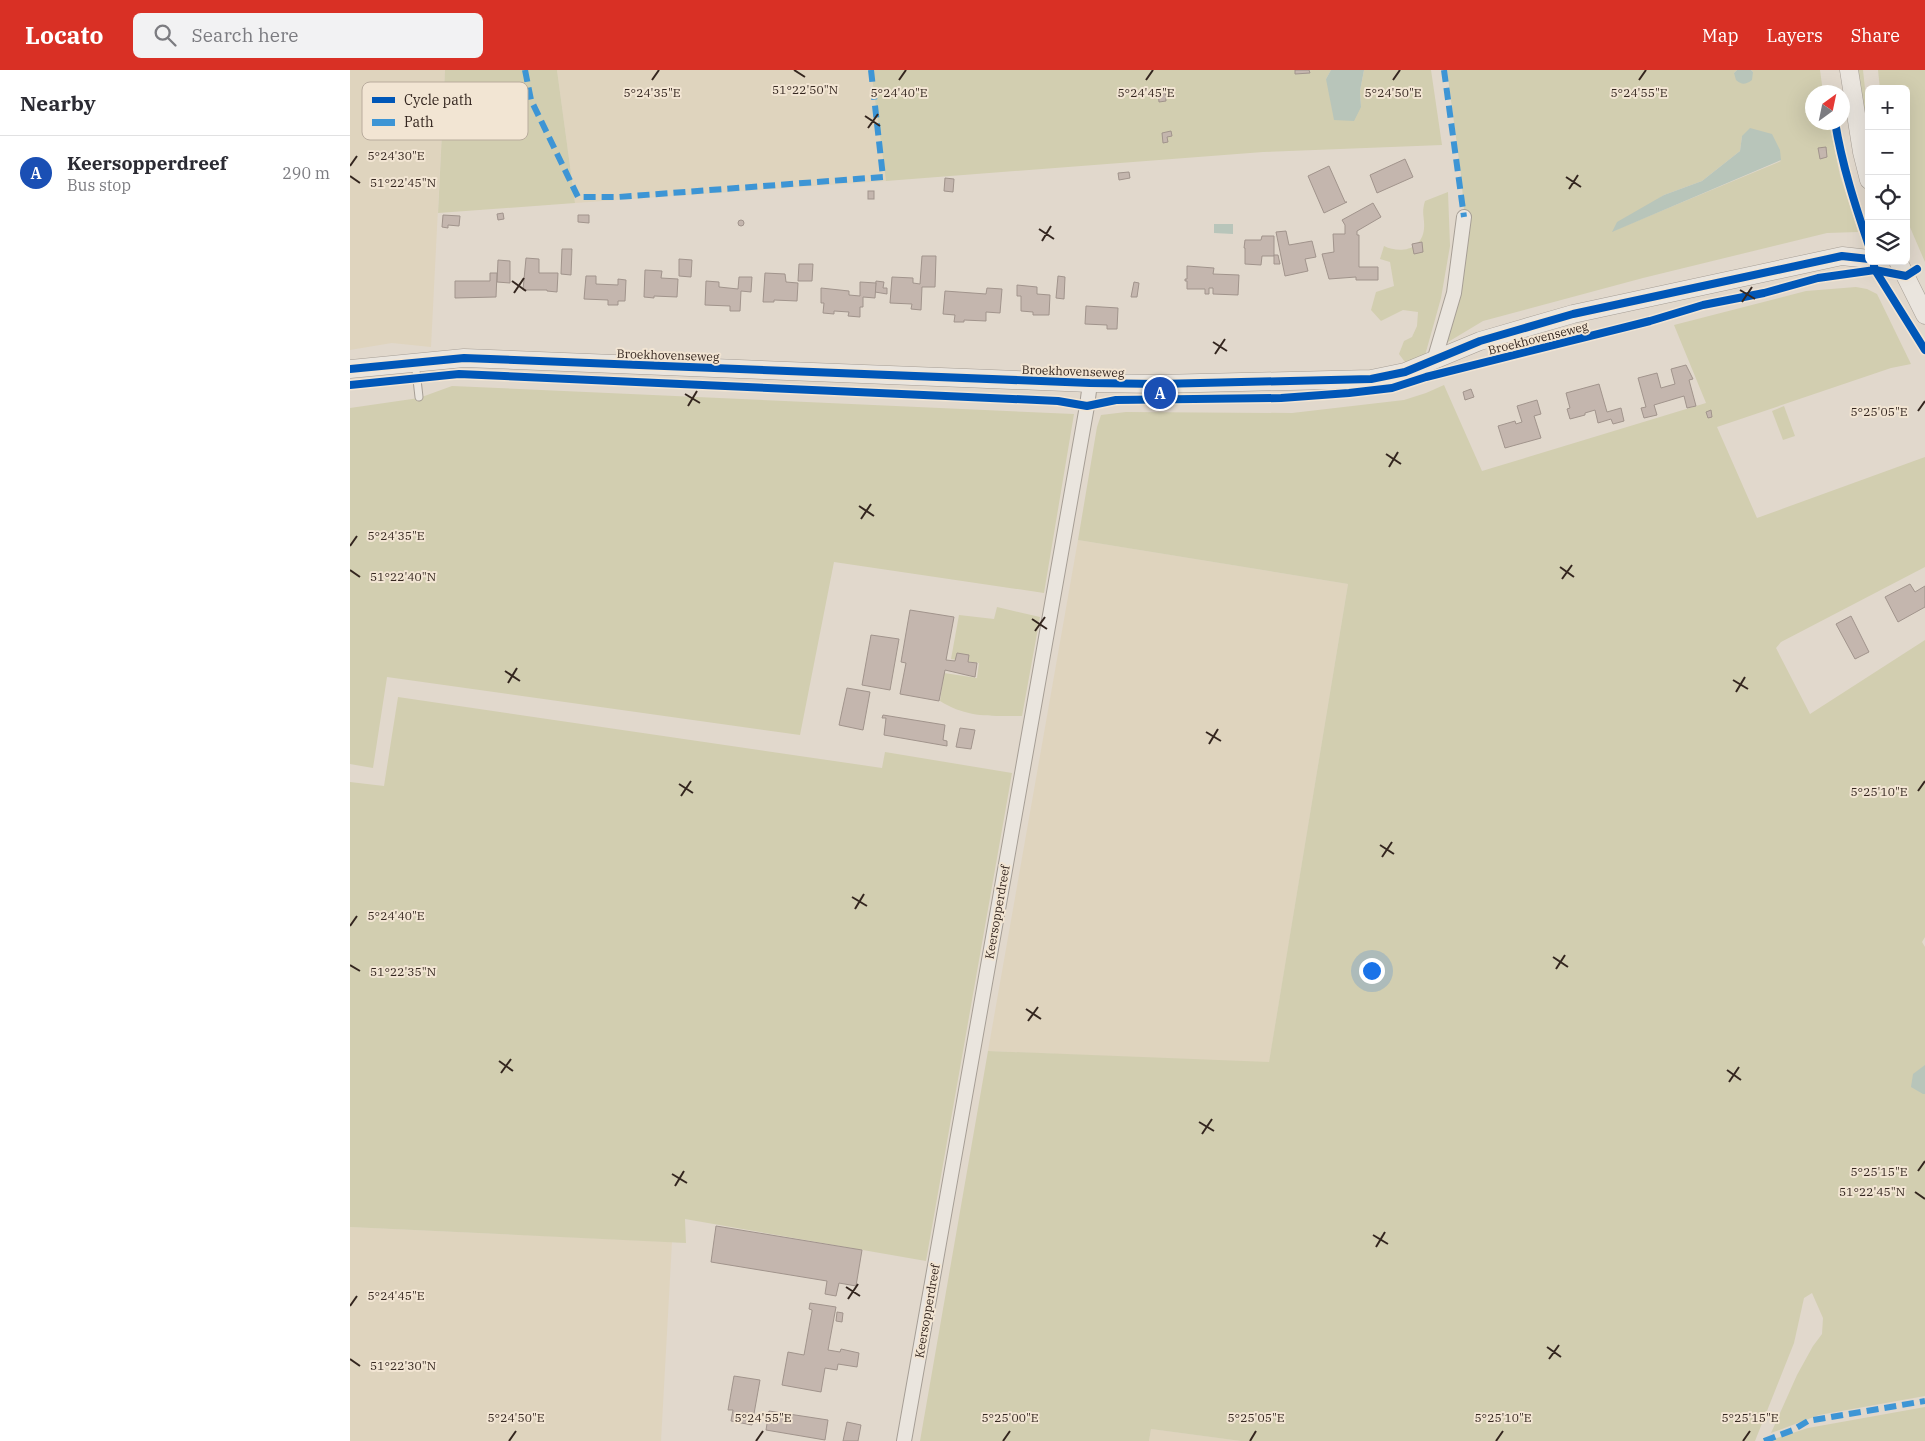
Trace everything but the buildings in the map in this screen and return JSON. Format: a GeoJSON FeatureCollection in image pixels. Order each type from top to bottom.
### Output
{"type":"FeatureCollection","features":[{"type":"Feature","properties":{"kind":"street"},"geometry":{"type":"LineString","coordinates":[[1849,70],[1862,152],[1868,175]]}},
{"type":"Feature","properties":{"kind":"street"},"geometry":{"type":"LineString","coordinates":[[1434,361],[1454,293],[1464,217]]}},
{"type":"Feature","properties":{"kind":"street","name":"Broekhovenseweg"},"geometry":{"type":"LineString","coordinates":[[350,369],[464,358],[1090,383],[1168,384],[1371,379],[1405,372],[1480,341],[1573,314],[1842,256],[1865,259]]}},
{"type":"Feature","properties":{"kind":"street"},"geometry":{"type":"LineString","coordinates":[[1900,265],[1925,315]]}},
{"type":"Feature","properties":{"kind":"street","name":"Keersopperdreef"},"geometry":{"type":"LineString","coordinates":[[904,1441],[1090,383]]}},
{"type":"Feature","properties":{"kind":"lane"},"geometry":{"type":"LineString","coordinates":[[415,362],[419,397]]}},
{"type":"Feature","properties":{"kind":"shaded area"},"geometry":{"type":"Polygon","coordinates":[[[350,70],[445,70],[444,82],[362,82],[362,140],[441,140],[431,347],[392,343],[350,350],[350,70]]]}},
{"type":"Feature","properties":{"kind":"shaded area"},"geometry":{"type":"Polygon","coordinates":[[[445,70],[557,70],[575,203],[438,213],[442,140],[528,140],[528,82],[444,82],[445,70]]]}},
{"type":"Feature","properties":{"kind":"shaded area"},"geometry":{"type":"Polygon","coordinates":[[[557,70],[871,70],[886,181],[575,203],[557,70]]]}},
{"type":"Feature","properties":{"kind":"shaded area"},"geometry":{"type":"Polygon","coordinates":[[[871,70],[1331,70],[1326,79],[1361,107],[1360,91],[1364,70],[1431,70],[1442,145],[1263,152],[886,181],[871,70]]]}},
{"type":"Feature","properties":{"kind":"shaded area"},"geometry":{"type":"Polygon","coordinates":[[[1331,70],[1364,70],[1360,91],[1361,107],[1354,121],[1334,120],[1326,79],[1331,70]]]}},
{"type":"Feature","properties":{"kind":"shaded area"},"geometry":{"type":"Polygon","coordinates":[[[1447,70],[1737,70],[1734,73],[1753,72],[1751,70],[1820,70],[1822,85],[1805,85],[1805,130],[1830,130],[1840,175],[1858,232],[1827,233],[1643,278],[1483,321],[1448,342],[1465,221],[1447,70]],[[1742,136],[1740,151],[1702,181],[1664,195],[1613,231],[1781,161],[1742,136]]]}},
{"type":"Feature","properties":{"kind":"shaded area"},"geometry":{"type":"Polygon","coordinates":[[[1737,70],[1751,70],[1753,72],[1752,80],[1744,84],[1738,82],[1734,73],[1737,70]]]}},
{"type":"Feature","properties":{"kind":"shaded area"},"geometry":{"type":"Polygon","coordinates":[[[1855,70],[1863,70],[1865,124],[1855,70]]]}},
{"type":"Feature","properties":{"kind":"shaded area"},"geometry":{"type":"Polygon","coordinates":[[[1878,70],[1925,70],[1925,262],[1910,227],[1910,85],[1880,85],[1878,70]]]}},
{"type":"Feature","properties":{"kind":"shaded area"},"geometry":{"type":"Polygon","coordinates":[[[1750,128],[1772,134],[1780,150],[1781,160],[1612,232],[1617,222],[1664,195],[1702,181],[1740,151],[1742,136],[1750,128]]]}},
{"type":"Feature","properties":{"kind":"shaded area"},"geometry":{"type":"Polygon","coordinates":[[[1448,192],[1450,246],[1441,298],[1424,359],[1408,366],[1399,354],[1404,341],[1412,337],[1417,326],[1418,312],[1403,310],[1381,321],[1371,310],[1376,292],[1394,286],[1390,262],[1380,259],[1384,246],[1403,250],[1415,246],[1419,242],[1424,229],[1423,209],[1425,201],[1448,192]]]}},
{"type":"Feature","properties":{"kind":"shaded area"},"geometry":{"type":"Polygon","coordinates":[[[1214,224],[1233,224],[1233,234],[1214,233],[1214,224]]]}},
{"type":"Feature","properties":{"kind":"shaded area"},"geometry":{"type":"Polygon","coordinates":[[[1856,287],[1867,289],[1877,294],[1911,364],[1891,368],[1717,427],[1757,518],[1925,457],[1925,567],[1781,642],[1776,648],[1810,714],[1925,640],[1925,937],[1922,942],[1925,947],[1925,1065],[1923,1094],[1925,1094],[1925,1396],[1819,1415],[1771,1433],[1797,1375],[1822,1334],[1823,1318],[1812,1293],[1804,1298],[1794,1343],[1755,1441],[1241,1441],[1151,1429],[1149,1441],[920,1441],[988,1051],[1269,1062],[1348,584],[1078,540],[1097,427],[1101,415],[1126,412],[1292,413],[1404,400],[1444,385],[1482,471],[1706,403],[1674,325],[1806,291],[1856,287]]]}},
{"type":"Feature","properties":{"kind":"shaded area"},"geometry":{"type":"Polygon","coordinates":[[[452,386],[1074,414],[1044,593],[834,562],[800,735],[387,677],[373,768],[350,764],[350,408],[419,398],[452,386]]]}},
{"type":"Feature","properties":{"kind":"shaded area"},"geometry":{"type":"Polygon","coordinates":[[[1784,406],[1795,436],[1783,440],[1772,411],[1784,406]]]}},
{"type":"Feature","properties":{"kind":"shaded area"},"geometry":{"type":"Polygon","coordinates":[[[1078,540],[1348,584],[1269,1063],[988,1051],[1078,540]]]}},
{"type":"Feature","properties":{"kind":"shaded area"},"geometry":{"type":"Polygon","coordinates":[[[997,607],[1040,617],[1022,716],[980,715],[960,711],[940,701],[944,673],[977,678],[979,663],[951,659],[959,615],[994,619],[997,607]]]}},
{"type":"Feature","properties":{"kind":"shaded area"},"geometry":{"type":"Polygon","coordinates":[[[398,697],[882,768],[885,752],[1012,773],[926,1261],[685,1219],[686,1243],[350,1227],[350,782],[384,786],[398,697]]]}},
{"type":"Feature","properties":{"kind":"shaded area"},"geometry":{"type":"Polygon","coordinates":[[[1925,1065],[1925,1094],[1923,1094],[1911,1087],[1913,1074],[1925,1065]]]}},
{"type":"Feature","properties":{"kind":"shaded area"},"geometry":{"type":"Polygon","coordinates":[[[350,1227],[672,1242],[661,1441],[350,1441],[350,1227]]]}},
{"type":"Feature","properties":{"kind":"shaded area"},"geometry":{"type":"Polygon","coordinates":[[[1925,1407],[1925,1441],[1768,1441],[1808,1428],[1925,1407]]]}},
{"type":"Feature","properties":{"kind":"shaded area"},"geometry":{"type":"Polygon","coordinates":[[[1151,1429],[1241,1441],[1149,1441],[1151,1429]]]}},
{"type":"Feature","properties":{"kind":"marked path"},"geometry":{"type":"LineString","coordinates":[[525,70],[527,82]]}},
{"type":"Feature","properties":{"kind":"marked path"},"geometry":{"type":"LineString","coordinates":[[528,85],[531,100],[578,197],[618,197],[883,177],[871,70]]}},
{"type":"Feature","properties":{"kind":"marked path"},"geometry":{"type":"LineString","coordinates":[[1444,70],[1464,217]]}},
{"type":"Feature","properties":{"kind":"marked path"},"geometry":{"type":"LineString","coordinates":[[1764,1441],[1793,1430],[1808,1421],[1925,1401]]}},
{"type":"Feature","properties":{"kind":"cycle path"},"geometry":{"type":"LineString","coordinates":[[1836,130],[1845,169],[1865,234]]}},
{"type":"Feature","properties":{"kind":"cycle path"},"geometry":{"type":"LineString","coordinates":[[350,369],[464,358],[1090,383],[1159,384],[1371,379],[1405,372],[1480,341],[1573,314],[1842,256],[1865,259]]}},
{"type":"Feature","properties":{"kind":"cycle path"},"geometry":{"type":"LineString","coordinates":[[1874,266],[1925,350]]}},
{"type":"Feature","properties":{"kind":"cycle path"},"geometry":{"type":"LineString","coordinates":[[350,385],[459,374],[1058,401],[1087,406],[1116,400],[1281,398],[1349,393],[1392,388],[1426,377],[1650,321],[1703,305],[1764,293],[1818,278],[1875,270],[1906,276],[1917,269]]}},
{"type":"Feature","properties":{"kind":"place","name":"Keersopperdreef"},"geometry":{"type":"Point","coordinates":[1160,393]}}]}
